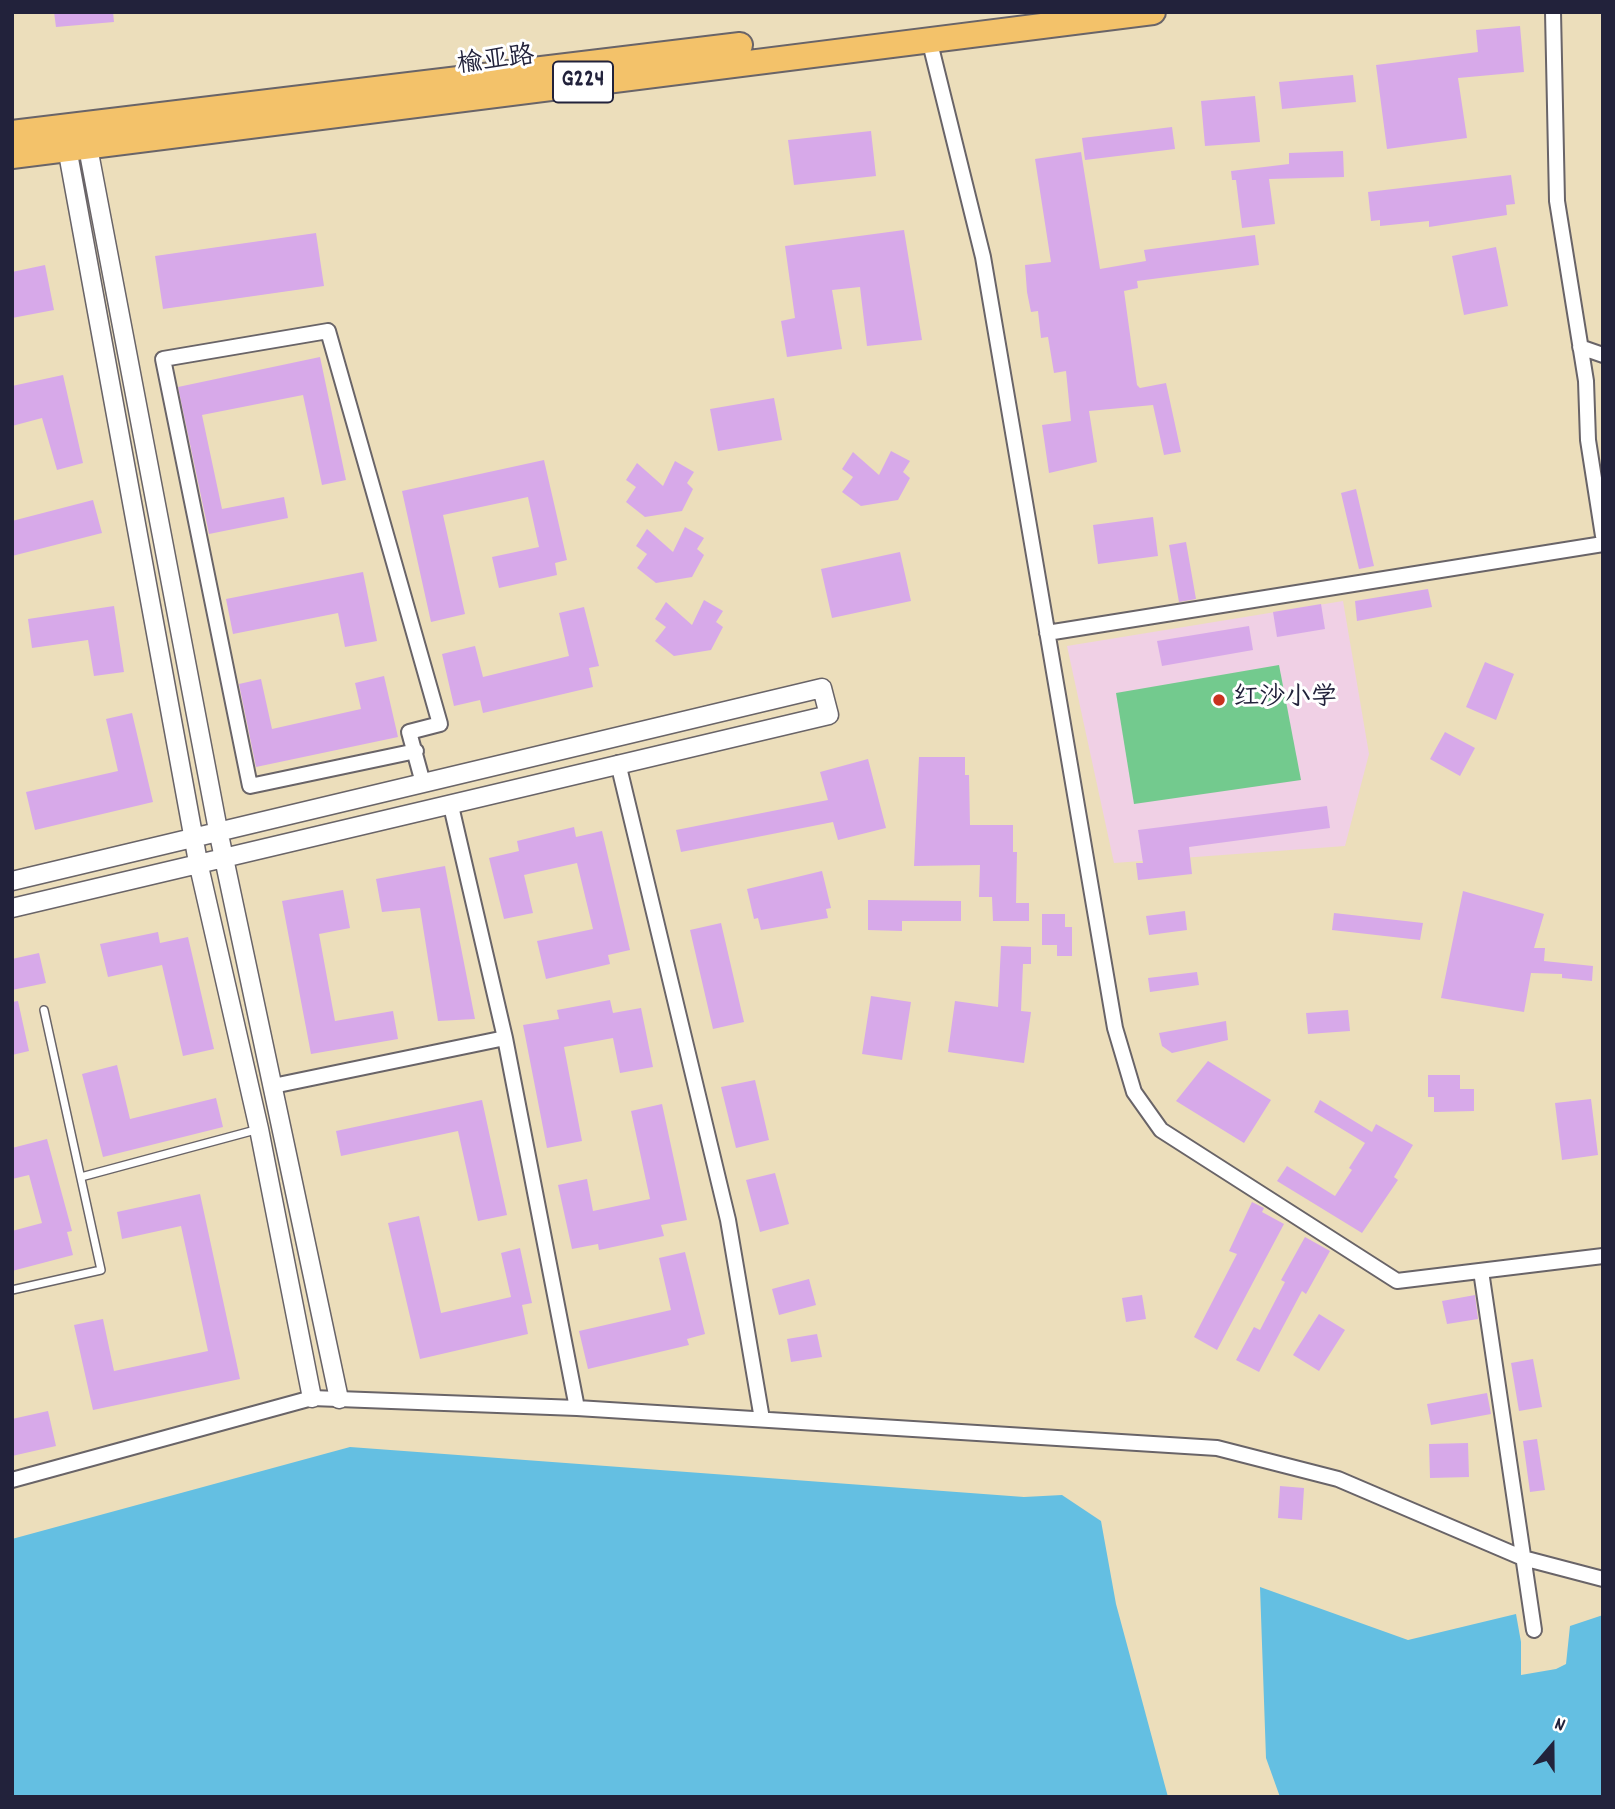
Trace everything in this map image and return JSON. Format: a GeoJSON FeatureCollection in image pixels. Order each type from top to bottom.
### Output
{"type":"FeatureCollection","features":[{"type":"Feature","properties":{"kind":"highway","name":"榆亚路"},"geometry":{"type":"LineString","coordinates":[[12,156],[75,136],[1015,12]]}},
{"type":"Feature","properties":{"kind":"highway","name":"榆亚路"},"geometry":{"type":"LineString","coordinates":[[12,133],[75,136],[1153,12]]}},
{"type":"Feature","properties":{"kind":"street"},"geometry":{"type":"LineString","coordinates":[[1553,12],[1556,201],[1580,347],[1588,440],[1603,536]]}},
{"type":"Feature","properties":{"kind":"street"},"geometry":{"type":"LineString","coordinates":[[929,39],[984,257],[1115,1028],[1134,1092],[1161,1130],[1397,1281],[1603,1256]]}},
{"type":"Feature","properties":{"kind":"street"},"geometry":{"type":"LineString","coordinates":[[75,136],[339,1399]]}},
{"type":"Feature","properties":{"kind":"street"},"geometry":{"type":"LineString","coordinates":[[75,136],[198,862],[259,1129],[312,1398]]}},
{"type":"Feature","properties":{"kind":"street"},"geometry":{"type":"LineString","coordinates":[[415,751],[250,786],[163,359],[328,331],[440,724],[409,732],[415,751],[423,783]]}},
{"type":"Feature","properties":{"kind":"street"},"geometry":{"type":"LineString","coordinates":[[1580,347],[1603,355]]}},
{"type":"Feature","properties":{"kind":"street"},"geometry":{"type":"LineString","coordinates":[[1048,633],[1603,544]]}},
{"type":"Feature","properties":{"kind":"street"},"geometry":{"type":"LineString","coordinates":[[12,881],[195,835],[822,688],[829,715],[12,908]]}},
{"type":"Feature","properties":{"kind":"street"},"geometry":{"type":"LineString","coordinates":[[618,763],[728,1220],[762,1419]]}},
{"type":"Feature","properties":{"kind":"street"},"geometry":{"type":"LineString","coordinates":[[451,806],[505,1038],[577,1408]]}},
{"type":"Feature","properties":{"kind":"street"},"geometry":{"type":"LineString","coordinates":[[273,1086],[505,1038]]}},
{"type":"Feature","properties":{"kind":"street"},"geometry":{"type":"LineString","coordinates":[[1481,1271],[1534,1630]]}},
{"type":"Feature","properties":{"kind":"street"},"geometry":{"type":"LineString","coordinates":[[12,1480],[312,1398],[577,1408],[762,1419],[1217,1448],[1338,1479],[1523,1558],[1603,1579]]}},
{"type":"Feature","properties":{"kind":"lane"},"geometry":{"type":"LineString","coordinates":[[12,1290],[101,1270],[44,1010]]}},
{"type":"Feature","properties":{"kind":"lane"},"geometry":{"type":"LineString","coordinates":[[81,1177],[259,1129]]}},
{"type":"Feature","properties":{"kind":"shaded area","name":"红沙小学"},"geometry":{"type":"Polygon","coordinates":[[[1343,601],[1369,754],[1345,846],[1114,863],[1067,646],[1343,601]]]}},
{"type":"Feature","properties":{"kind":"green space"},"geometry":{"type":"Polygon","coordinates":[[[1279,665],[1301,780],[1134,804],[1116,693],[1279,665]]]}},
{"type":"Feature","properties":{"kind":"water"},"geometry":{"type":"Polygon","coordinates":[[[350,1447],[1024,1497],[1062,1495],[1101,1521],[1116,1604],[1168,1797],[12,1797],[12,1539],[350,1447]]]}},
{"type":"Feature","properties":{"kind":"water"},"geometry":{"type":"Polygon","coordinates":[[[1260,1587],[1408,1640],[1516,1614],[1521,1642],[1521,1675],[1556,1669],[1566,1664],[1570,1626],[1603,1615],[1603,1797],[1280,1797],[1266,1758],[1260,1587]]]}},
{"type":"Feature","properties":{"kind":"building"},"geometry":{"type":"Polygon","coordinates":[[[54,12],[113,12],[114,22],[56,27],[54,12]]]}},
{"type":"Feature","properties":{"kind":"building"},"geometry":{"type":"Polygon","coordinates":[[[1520,26],[1524,72],[1458,78],[1467,138],[1387,149],[1376,65],[1478,52],[1476,30],[1520,26]]]}},
{"type":"Feature","properties":{"kind":"building"},"geometry":{"type":"Polygon","coordinates":[[[1353,75],[1356,102],[1282,109],[1279,82],[1353,75]]]}},
{"type":"Feature","properties":{"kind":"building"},"geometry":{"type":"Polygon","coordinates":[[[1255,96],[1260,142],[1205,146],[1201,101],[1255,96]]]}},
{"type":"Feature","properties":{"kind":"building"},"geometry":{"type":"Polygon","coordinates":[[[1172,127],[1175,149],[1085,160],[1082,138],[1172,127]]]}},
{"type":"Feature","properties":{"kind":"building"},"geometry":{"type":"Polygon","coordinates":[[[871,131],[876,176],[794,185],[788,140],[871,131]]]}},
{"type":"Feature","properties":{"kind":"building"},"geometry":{"type":"Polygon","coordinates":[[[1343,151],[1344,177],[1269,179],[1275,224],[1242,228],[1236,180],[1232,180],[1231,171],[1289,164],[1289,153],[1343,151]]]}},
{"type":"Feature","properties":{"kind":"building"},"geometry":{"type":"Polygon","coordinates":[[[1081,152],[1100,269],[1146,261],[1144,250],[1255,235],[1259,265],[1137,281],[1138,288],[1124,291],[1137,385],[1140,388],[1166,383],[1181,452],[1164,455],[1153,405],[1089,411],[1097,462],[1049,473],[1042,425],[1071,421],[1066,371],[1054,373],[1048,337],[1041,338],[1038,311],[1031,312],[1027,292],[1025,265],[1051,262],[1035,159],[1081,152]]]}},
{"type":"Feature","properties":{"kind":"building"},"geometry":{"type":"Polygon","coordinates":[[[1511,175],[1515,204],[1506,205],[1507,215],[1429,227],[1429,221],[1380,226],[1380,220],[1371,221],[1368,192],[1511,175]]]}},
{"type":"Feature","properties":{"kind":"building"},"geometry":{"type":"Polygon","coordinates":[[[904,230],[922,340],[867,346],[860,287],[832,290],[842,349],[787,357],[781,321],[795,318],[785,246],[904,230]]]}},
{"type":"Feature","properties":{"kind":"building"},"geometry":{"type":"Polygon","coordinates":[[[316,233],[324,286],[163,309],[155,256],[316,233]]]}},
{"type":"Feature","properties":{"kind":"building"},"geometry":{"type":"Polygon","coordinates":[[[1496,247],[1508,306],[1464,315],[1452,256],[1496,247]]]}},
{"type":"Feature","properties":{"kind":"building"},"geometry":{"type":"Polygon","coordinates":[[[45,265],[54,310],[12,318],[12,272],[45,265]]]}},
{"type":"Feature","properties":{"kind":"building"},"geometry":{"type":"Polygon","coordinates":[[[320,357],[346,480],[322,485],[303,395],[202,415],[222,509],[284,497],[288,518],[209,534],[178,387],[320,357]]]}},
{"type":"Feature","properties":{"kind":"building"},"geometry":{"type":"Polygon","coordinates":[[[63,375],[83,463],[57,470],[42,418],[12,426],[12,386],[63,375]]]}},
{"type":"Feature","properties":{"kind":"building"},"geometry":{"type":"Polygon","coordinates":[[[774,398],[782,440],[718,451],[710,409],[774,398]]]}},
{"type":"Feature","properties":{"kind":"building"},"geometry":{"type":"Polygon","coordinates":[[[891,451],[910,461],[903,472],[910,478],[898,500],[861,506],[842,492],[853,477],[842,469],[853,452],[879,475],[891,451]]]}},
{"type":"Feature","properties":{"kind":"building"},"geometry":{"type":"Polygon","coordinates":[[[544,460],[567,560],[555,563],[557,575],[499,588],[492,557],[539,547],[528,497],[443,515],[465,614],[431,622],[402,491],[544,460]]]}},
{"type":"Feature","properties":{"kind":"building"},"geometry":{"type":"Polygon","coordinates":[[[675,461],[694,472],[687,483],[693,489],[682,511],[645,517],[626,502],[636,487],[626,480],[637,463],[663,486],[675,461]]]}},
{"type":"Feature","properties":{"kind":"building"},"geometry":{"type":"Polygon","coordinates":[[[1356,489],[1374,566],[1359,569],[1341,493],[1356,489]]]}},
{"type":"Feature","properties":{"kind":"building"},"geometry":{"type":"Polygon","coordinates":[[[93,500],[102,533],[12,556],[12,521],[93,500]]]}},
{"type":"Feature","properties":{"kind":"building"},"geometry":{"type":"Polygon","coordinates":[[[1153,517],[1158,556],[1098,564],[1093,525],[1153,517]]]}},
{"type":"Feature","properties":{"kind":"building"},"geometry":{"type":"Polygon","coordinates":[[[685,527],[704,538],[697,549],[704,555],[692,577],[656,583],[637,568],[647,554],[636,546],[647,529],[673,552],[685,527]]]}},
{"type":"Feature","properties":{"kind":"building"},"geometry":{"type":"Polygon","coordinates":[[[1186,542],[1196,599],[1179,602],[1169,545],[1186,542]]]}},
{"type":"Feature","properties":{"kind":"building"},"geometry":{"type":"Polygon","coordinates":[[[900,552],[911,601],[832,618],[821,569],[900,552]]]}},
{"type":"Feature","properties":{"kind":"building"},"geometry":{"type":"Polygon","coordinates":[[[363,572],[377,641],[345,647],[338,613],[233,634],[226,599],[363,572]]]}},
{"type":"Feature","properties":{"kind":"building"},"geometry":{"type":"Polygon","coordinates":[[[1428,589],[1432,607],[1357,621],[1355,601],[1428,589]]]}},
{"type":"Feature","properties":{"kind":"building"},"geometry":{"type":"Polygon","coordinates":[[[704,600],[723,611],[716,622],[723,627],[711,650],[674,656],[655,641],[666,627],[655,619],[666,602],[692,625],[704,600]]]}},
{"type":"Feature","properties":{"kind":"building"},"geometry":{"type":"Polygon","coordinates":[[[1321,604],[1325,629],[1277,637],[1273,612],[1321,604]]]}},
{"type":"Feature","properties":{"kind":"building"},"geometry":{"type":"Polygon","coordinates":[[[114,606],[124,672],[94,676],[88,640],[32,648],[28,619],[114,606]]]}},
{"type":"Feature","properties":{"kind":"building"},"geometry":{"type":"Polygon","coordinates":[[[584,607],[599,666],[589,668],[593,687],[483,713],[480,700],[454,706],[442,654],[475,646],[483,677],[569,656],[559,613],[584,607]]]}},
{"type":"Feature","properties":{"kind":"building"},"geometry":{"type":"Polygon","coordinates":[[[1249,626],[1253,650],[1162,666],[1157,641],[1249,626]]]}},
{"type":"Feature","properties":{"kind":"building"},"geometry":{"type":"Polygon","coordinates":[[[1485,662],[1514,674],[1496,720],[1466,707],[1485,662]]]}},
{"type":"Feature","properties":{"kind":"building"},"geometry":{"type":"Polygon","coordinates":[[[384,676],[398,737],[256,767],[239,684],[261,679],[272,729],[361,709],[355,683],[384,676]]]}},
{"type":"Feature","properties":{"kind":"building"},"geometry":{"type":"Polygon","coordinates":[[[132,713],[153,802],[35,830],[26,792],[118,771],[106,719],[132,713]]]}},
{"type":"Feature","properties":{"kind":"building"},"geometry":{"type":"Polygon","coordinates":[[[1445,732],[1475,748],[1460,776],[1430,759],[1445,732]]]}},
{"type":"Feature","properties":{"kind":"building"},"geometry":{"type":"Polygon","coordinates":[[[919,757],[965,757],[965,775],[969,775],[970,825],[1013,825],[1013,852],[1017,852],[1016,903],[1029,903],[1029,921],[993,921],[992,897],[979,897],[980,865],[914,866],[919,757]]]}},
{"type":"Feature","properties":{"kind":"building"},"geometry":{"type":"Polygon","coordinates":[[[868,759],[886,828],[838,840],[833,822],[681,852],[676,830],[828,800],[820,772],[868,759]]]}},
{"type":"Feature","properties":{"kind":"building"},"geometry":{"type":"Polygon","coordinates":[[[1327,806],[1330,828],[1189,847],[1192,874],[1138,880],[1136,863],[1143,863],[1138,830],[1327,806]]]}},
{"type":"Feature","properties":{"kind":"building"},"geometry":{"type":"Polygon","coordinates":[[[574,827],[576,837],[602,831],[630,950],[608,955],[610,964],[546,979],[537,941],[593,929],[577,863],[524,875],[533,913],[504,919],[489,858],[519,851],[517,841],[574,827]]]}},
{"type":"Feature","properties":{"kind":"building"},"geometry":{"type":"Polygon","coordinates":[[[445,866],[475,1019],[438,1021],[420,908],[382,912],[376,879],[445,866]]]}},
{"type":"Feature","properties":{"kind":"building"},"geometry":{"type":"Polygon","coordinates":[[[822,871],[831,908],[826,909],[828,918],[761,930],[758,918],[754,919],[747,889],[822,871]]]}},
{"type":"Feature","properties":{"kind":"building"},"geometry":{"type":"Polygon","coordinates":[[[343,890],[350,928],[319,934],[335,1021],[393,1011],[398,1039],[311,1054],[282,901],[343,890]]]}},
{"type":"Feature","properties":{"kind":"building"},"geometry":{"type":"Polygon","coordinates":[[[1463,891],[1544,914],[1534,948],[1545,948],[1544,961],[1593,966],[1592,981],[1562,978],[1562,974],[1531,973],[1524,1012],[1441,998],[1463,891]]]}},
{"type":"Feature","properties":{"kind":"building"},"geometry":{"type":"Polygon","coordinates":[[[868,900],[961,901],[961,921],[902,921],[902,931],[868,930],[868,900]]]}},
{"type":"Feature","properties":{"kind":"building"},"geometry":{"type":"Polygon","coordinates":[[[1185,911],[1187,930],[1149,935],[1146,916],[1185,911]]]}},
{"type":"Feature","properties":{"kind":"building"},"geometry":{"type":"Polygon","coordinates":[[[1334,913],[1423,923],[1420,940],[1332,930],[1334,913]]]}},
{"type":"Feature","properties":{"kind":"building"},"geometry":{"type":"Polygon","coordinates":[[[1042,914],[1065,914],[1065,927],[1072,927],[1072,956],[1057,956],[1057,945],[1042,945],[1042,914]]]}},
{"type":"Feature","properties":{"kind":"building"},"geometry":{"type":"Polygon","coordinates":[[[721,923],[744,1022],[713,1029],[690,930],[721,923]]]}},
{"type":"Feature","properties":{"kind":"building"},"geometry":{"type":"Polygon","coordinates":[[[158,932],[160,943],[188,937],[214,1049],[183,1056],[162,965],[108,977],[100,944],[158,932]]]}},
{"type":"Feature","properties":{"kind":"building"},"geometry":{"type":"Polygon","coordinates":[[[1001,946],[1031,947],[1031,964],[1023,964],[1021,1011],[1031,1012],[1024,1063],[948,1052],[955,1001],[998,1007],[1001,946]]]}},
{"type":"Feature","properties":{"kind":"building"},"geometry":{"type":"Polygon","coordinates":[[[39,953],[46,983],[12,990],[12,959],[39,953]]]}},
{"type":"Feature","properties":{"kind":"building"},"geometry":{"type":"Polygon","coordinates":[[[1197,972],[1199,985],[1150,992],[1148,978],[1197,972]]]}},
{"type":"Feature","properties":{"kind":"building"},"geometry":{"type":"Polygon","coordinates":[[[871,996],[911,1002],[902,1060],[862,1054],[871,996]]]}},
{"type":"Feature","properties":{"kind":"building"},"geometry":{"type":"Polygon","coordinates":[[[610,1000],[613,1013],[641,1008],[653,1067],[620,1073],[613,1038],[564,1047],[582,1141],[547,1148],[523,1025],[559,1019],[557,1010],[610,1000]]]}},
{"type":"Feature","properties":{"kind":"building"},"geometry":{"type":"Polygon","coordinates":[[[18,1001],[29,1051],[12,1055],[12,1002],[18,1001]]]}},
{"type":"Feature","properties":{"kind":"building"},"geometry":{"type":"Polygon","coordinates":[[[1348,1010],[1350,1031],[1308,1034],[1306,1013],[1348,1010]]]}},
{"type":"Feature","properties":{"kind":"building"},"geometry":{"type":"Polygon","coordinates":[[[1226,1021],[1228,1040],[1172,1053],[1162,1046],[1159,1033],[1226,1021]]]}},
{"type":"Feature","properties":{"kind":"building"},"geometry":{"type":"Polygon","coordinates":[[[1208,1061],[1271,1100],[1244,1143],[1176,1101],[1208,1061]]]}},
{"type":"Feature","properties":{"kind":"building"},"geometry":{"type":"Polygon","coordinates":[[[117,1065],[130,1119],[216,1098],[223,1127],[103,1157],[82,1074],[117,1065]]]}},
{"type":"Feature","properties":{"kind":"building"},"geometry":{"type":"Polygon","coordinates":[[[1428,1075],[1460,1075],[1460,1089],[1474,1089],[1474,1111],[1434,1112],[1434,1097],[1428,1097],[1428,1075]]]}},
{"type":"Feature","properties":{"kind":"building"},"geometry":{"type":"Polygon","coordinates":[[[755,1080],[769,1140],[736,1148],[721,1087],[755,1080]]]}},
{"type":"Feature","properties":{"kind":"building"},"geometry":{"type":"Polygon","coordinates":[[[1591,1099],[1598,1155],[1562,1160],[1555,1103],[1591,1099]]]}},
{"type":"Feature","properties":{"kind":"building"},"geometry":{"type":"Polygon","coordinates":[[[482,1100],[507,1215],[478,1221],[458,1131],[341,1156],[336,1131],[482,1100]]]}},
{"type":"Feature","properties":{"kind":"building"},"geometry":{"type":"Polygon","coordinates":[[[1320,1100],[1372,1132],[1376,1124],[1413,1145],[1394,1177],[1398,1180],[1362,1233],[1277,1181],[1287,1166],[1335,1196],[1352,1170],[1349,1168],[1365,1143],[1314,1112],[1320,1100]]]}},
{"type":"Feature","properties":{"kind":"building"},"geometry":{"type":"Polygon","coordinates":[[[662,1104],[687,1220],[661,1225],[664,1236],[599,1250],[598,1244],[572,1249],[558,1185],[587,1179],[593,1211],[650,1199],[631,1111],[662,1104]]]}},
{"type":"Feature","properties":{"kind":"building"},"geometry":{"type":"Polygon","coordinates":[[[47,1139],[72,1231],[67,1232],[73,1255],[12,1271],[12,1231],[42,1223],[29,1175],[12,1179],[12,1148],[47,1139]]]}},
{"type":"Feature","properties":{"kind":"building"},"geometry":{"type":"Polygon","coordinates":[[[775,1173],[789,1224],[760,1232],[746,1180],[775,1173]]]}},
{"type":"Feature","properties":{"kind":"building"},"geometry":{"type":"Polygon","coordinates":[[[200,1194],[240,1379],[93,1410],[74,1325],[103,1319],[114,1371],[208,1351],[181,1226],[122,1239],[117,1212],[200,1194]]]}},
{"type":"Feature","properties":{"kind":"building"},"geometry":{"type":"Polygon","coordinates":[[[1252,1202],[1264,1208],[1262,1212],[1284,1224],[1217,1350],[1194,1337],[1237,1254],[1229,1251],[1252,1202]]]}},
{"type":"Feature","properties":{"kind":"building"},"geometry":{"type":"Polygon","coordinates":[[[419,1216],[441,1313],[511,1297],[501,1253],[520,1248],[532,1303],[522,1305],[528,1334],[420,1359],[388,1223],[419,1216]]]}},
{"type":"Feature","properties":{"kind":"building"},"geometry":{"type":"Polygon","coordinates":[[[1305,1237],[1330,1251],[1306,1294],[1302,1291],[1259,1372],[1236,1360],[1254,1327],[1260,1330],[1285,1282],[1281,1280],[1305,1237]]]}},
{"type":"Feature","properties":{"kind":"building"},"geometry":{"type":"Polygon","coordinates":[[[685,1252],[705,1334],[687,1339],[689,1345],[588,1369],[579,1331],[671,1310],[659,1258],[685,1252]]]}},
{"type":"Feature","properties":{"kind":"building"},"geometry":{"type":"Polygon","coordinates":[[[809,1279],[816,1305],[779,1315],[772,1289],[809,1279]]]}},
{"type":"Feature","properties":{"kind":"building"},"geometry":{"type":"Polygon","coordinates":[[[1142,1295],[1146,1319],[1126,1322],[1122,1298],[1142,1295]]]}},
{"type":"Feature","properties":{"kind":"building"},"geometry":{"type":"Polygon","coordinates":[[[1475,1295],[1478,1319],[1447,1324],[1442,1301],[1475,1295]]]}},
{"type":"Feature","properties":{"kind":"building"},"geometry":{"type":"Polygon","coordinates":[[[1319,1314],[1345,1330],[1319,1371],[1293,1355],[1319,1314]]]}},
{"type":"Feature","properties":{"kind":"building"},"geometry":{"type":"Polygon","coordinates":[[[817,1334],[822,1357],[791,1362],[787,1339],[817,1334]]]}},
{"type":"Feature","properties":{"kind":"building"},"geometry":{"type":"Polygon","coordinates":[[[1533,1359],[1542,1407],[1519,1411],[1511,1363],[1533,1359]]]}},
{"type":"Feature","properties":{"kind":"building"},"geometry":{"type":"Polygon","coordinates":[[[1487,1393],[1491,1414],[1431,1425],[1427,1404],[1487,1393]]]}},
{"type":"Feature","properties":{"kind":"building"},"geometry":{"type":"Polygon","coordinates":[[[48,1411],[56,1446],[12,1456],[12,1419],[48,1411]]]}},
{"type":"Feature","properties":{"kind":"building"},"geometry":{"type":"Polygon","coordinates":[[[1537,1439],[1545,1490],[1530,1492],[1523,1441],[1537,1439]]]}},
{"type":"Feature","properties":{"kind":"building"},"geometry":{"type":"Polygon","coordinates":[[[1468,1443],[1469,1477],[1430,1478],[1429,1444],[1468,1443]]]}},
{"type":"Feature","properties":{"kind":"building"},"geometry":{"type":"Polygon","coordinates":[[[1280,1486],[1304,1488],[1302,1520],[1278,1518],[1280,1486]]]}},
{"type":"Feature","properties":{"kind":"place","name":"红沙小学"},"geometry":{"type":"Point","coordinates":[1219,700]}}]}
